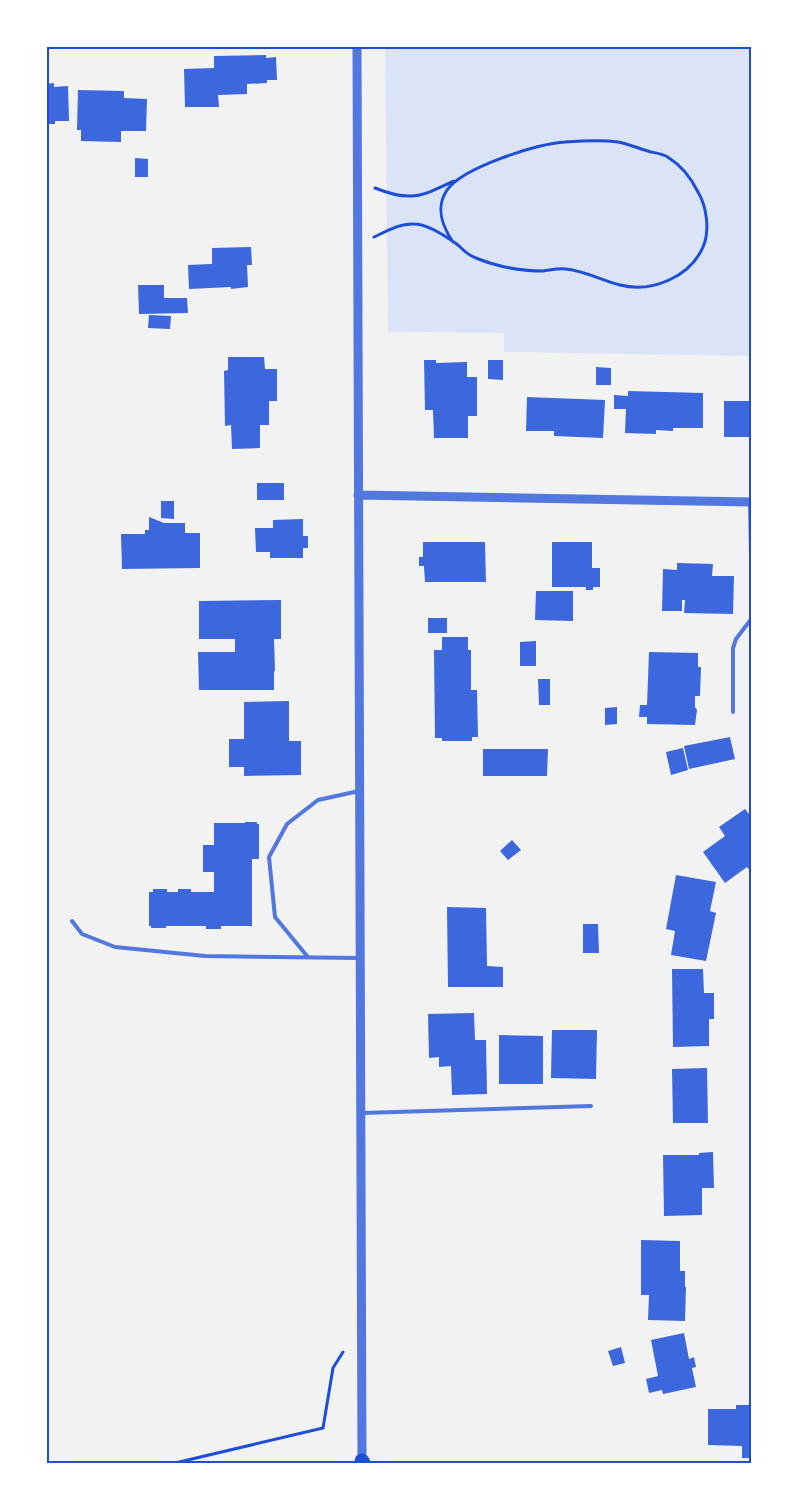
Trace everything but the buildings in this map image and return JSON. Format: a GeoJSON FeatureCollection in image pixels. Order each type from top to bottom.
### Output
{"type":"FeatureCollection","features":[{"type":"Feature","properties":{"kind":"street"},"geometry":{"type":"LineString","coordinates":[[358,46],[362,1462]]}},
{"type":"Feature","properties":{"kind":"street"},"geometry":{"type":"LineString","coordinates":[[358,495],[751,502]]}},
{"type":"Feature","properties":{"kind":"lane"},"geometry":{"type":"LineString","coordinates":[[751,502],[752,603]]}},
{"type":"Feature","properties":{"kind":"lane"},"geometry":{"type":"LineString","coordinates":[[733,712],[733,648],[736,639],[752,618]]}},
{"type":"Feature","properties":{"kind":"lane"},"geometry":{"type":"LineString","coordinates":[[307,956],[275,917],[269,857],[288,824],[318,800],[359,792]]}},
{"type":"Feature","properties":{"kind":"lane"},"geometry":{"type":"LineString","coordinates":[[72,921],[82,934],[116,947],[205,956],[360,958]]}},
{"type":"Feature","properties":{"kind":"lane"},"geometry":{"type":"LineString","coordinates":[[360,1113],[591,1106]]}},
{"type":"Feature","properties":{"kind":"path"},"geometry":{"type":"LineString","coordinates":[[358,182],[393,196],[405,197],[426,194],[508,154],[564,142],[617,142],[668,157],[689,175],[702,199],[707,226],[704,245],[695,262],[680,275],[662,282],[642,286],[621,285],[579,270],[562,268],[544,271],[508,268],[474,258],[453,242],[428,227],[415,224],[401,225],[358,244]]}},
{"type":"Feature","properties":{"kind":"path"},"geometry":{"type":"LineString","coordinates":[[453,242],[445,231],[441,210],[447,190],[457,179]]}},
{"type":"Feature","properties":{"kind":"path"},"geometry":{"type":"LineString","coordinates":[[175,1463],[323,1428],[333,1368],[361,1327]]}},
{"type":"Feature","properties":{"kind":"shaded area"},"geometry":{"type":"Polygon","coordinates":[[[385,46],[752,46],[752,356],[504,352],[504,333],[388,332],[385,46]]]}}]}
